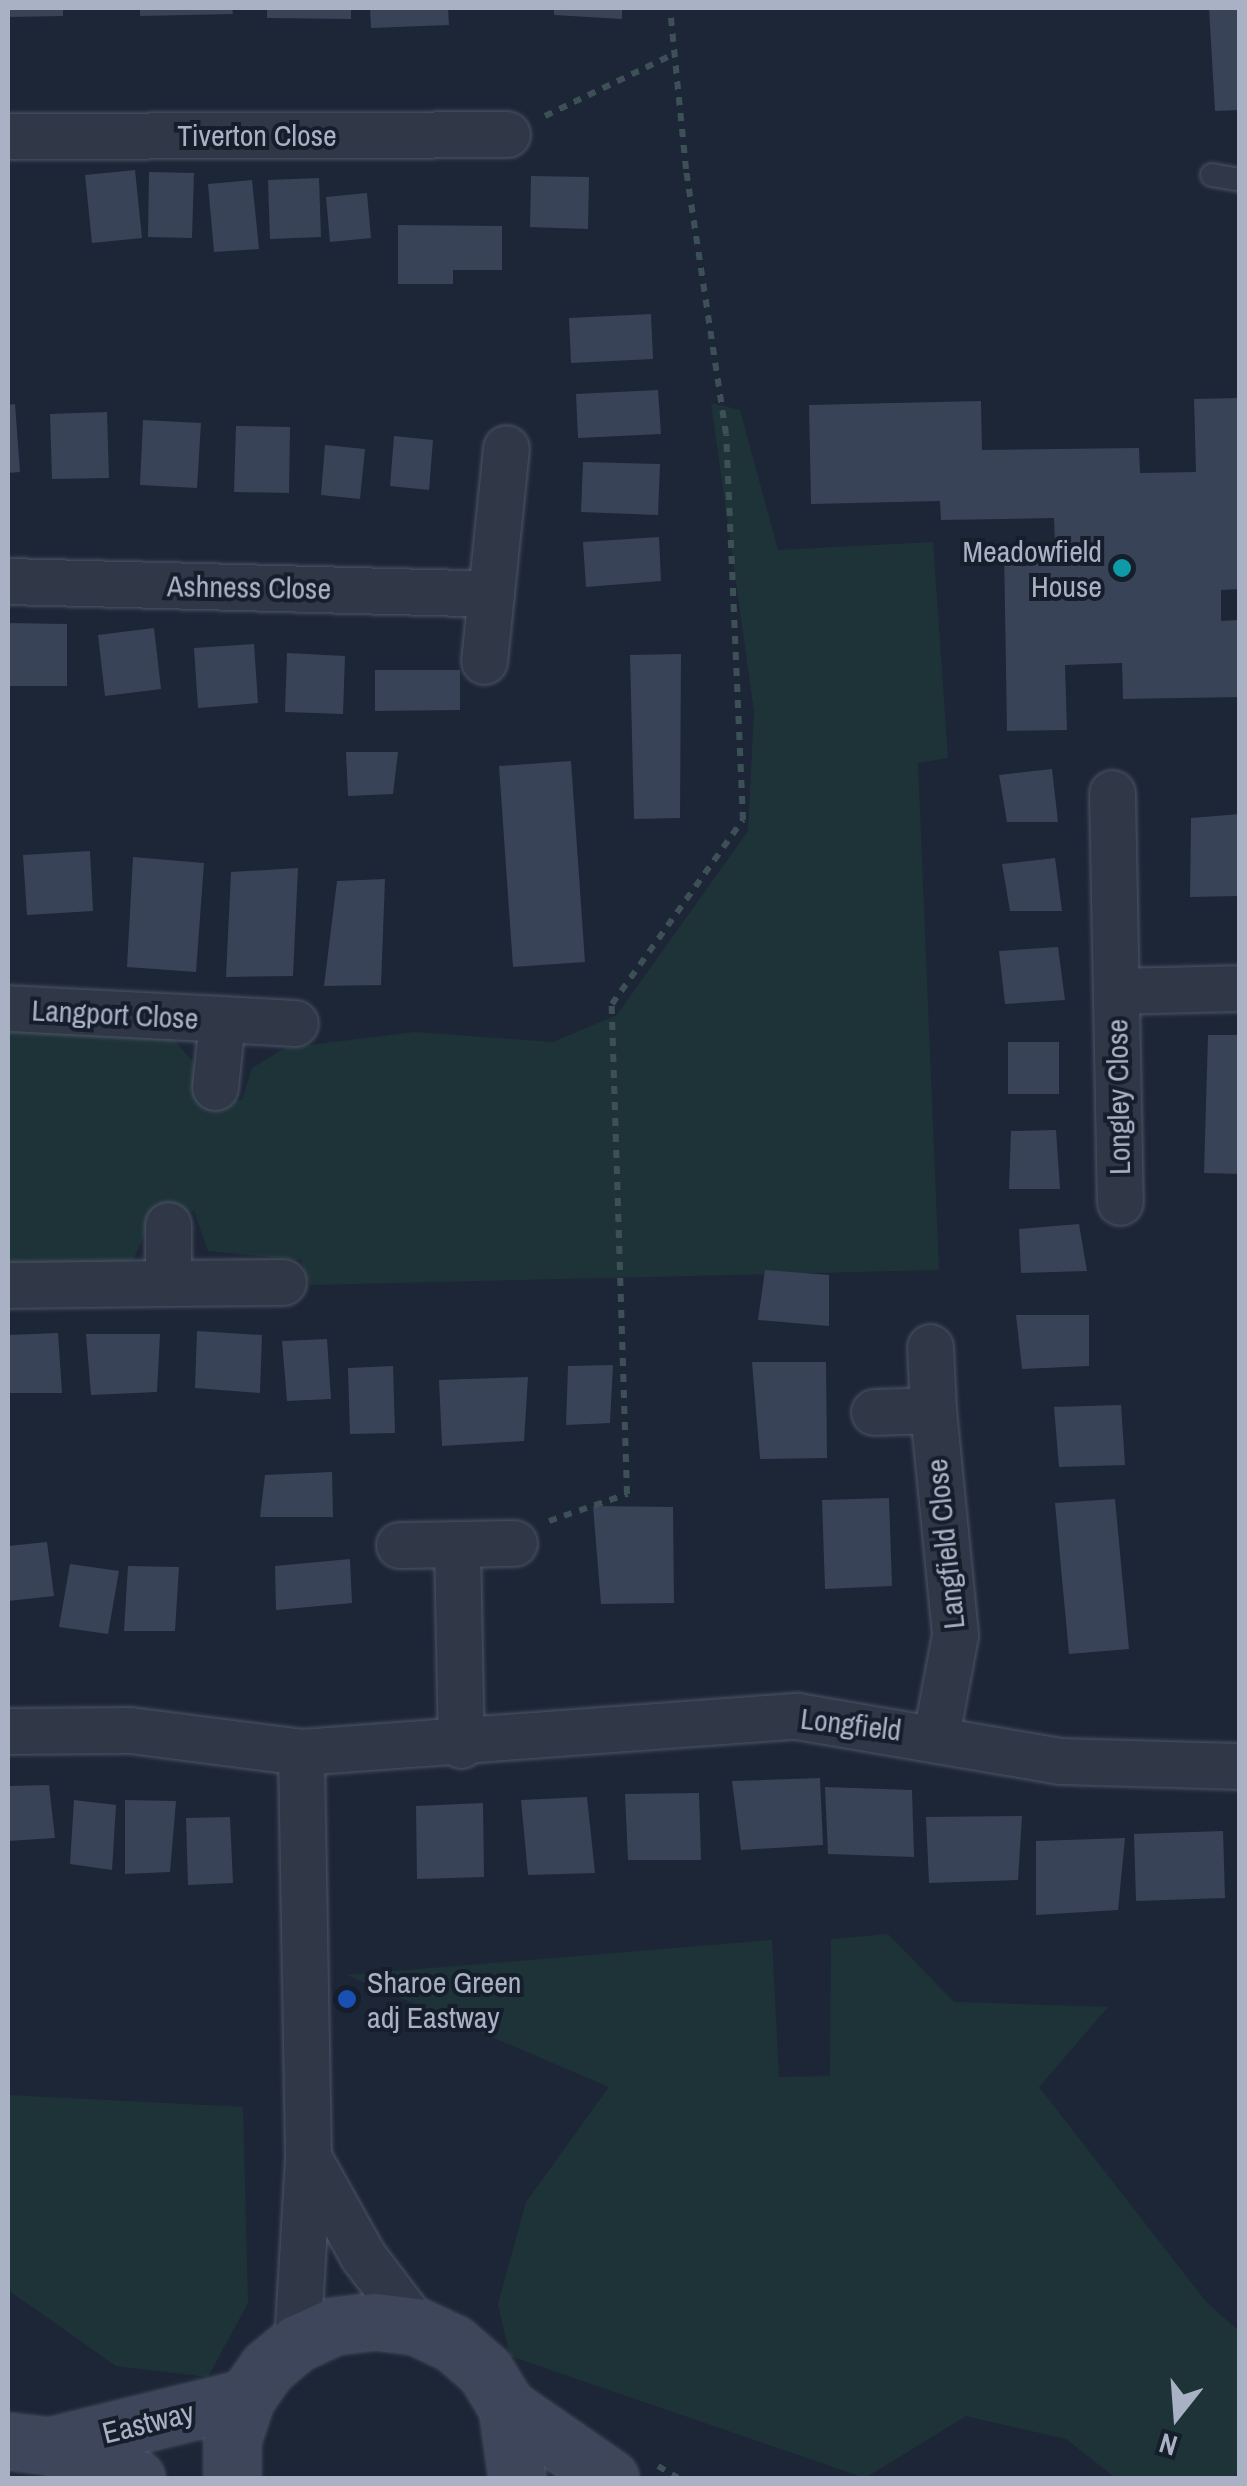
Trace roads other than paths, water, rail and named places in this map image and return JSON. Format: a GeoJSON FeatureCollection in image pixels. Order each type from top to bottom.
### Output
{"type":"FeatureCollection","features":[{"type":"Feature","properties":{"kind":"main road","name":"Eastway"},"geometry":{"type":"LineString","coordinates":[[232,2478],[232,2440],[246,2398],[296,2343],[334,2326],[375,2320],[416,2326],[454,2344],[484,2371],[507,2406],[610,2478]]}},
{"type":"Feature","properties":{"kind":"main road","name":"Eastway"},"geometry":{"type":"LineString","coordinates":[[29,2444],[246,2398]]}},
{"type":"Feature","properties":{"kind":"main road","name":"Eastway"},"geometry":{"type":"LineString","coordinates":[[507,2406],[517,2478]]}},
{"type":"Feature","properties":{"kind":"main road","name":"Eastway"},"geometry":{"type":"LineString","coordinates":[[29,2444],[136,2478]]}},
{"type":"Feature","properties":{"kind":"street","name":"Tiverton Close"},"geometry":{"type":"LineString","coordinates":[[8,136],[507,134]]}},
{"type":"Feature","properties":{"kind":"street"},"geometry":{"type":"LineString","coordinates":[[484,661],[506,448]]}},
{"type":"Feature","properties":{"kind":"street","name":"Ashness Close"},"geometry":{"type":"LineString","coordinates":[[8,581],[491,594]]}},
{"type":"Feature","properties":{"kind":"street","name":"Longley Close"},"geometry":{"type":"LineString","coordinates":[[1112,793],[1120,1202]]}},
{"type":"Feature","properties":{"kind":"street","name":"Longley Close"},"geometry":{"type":"LineString","coordinates":[[1116,991],[1240,988]]}},
{"type":"Feature","properties":{"kind":"street","name":"Langport Close"},"geometry":{"type":"LineString","coordinates":[[8,1008],[296,1023]]}},
{"type":"Feature","properties":{"kind":"street","name":"Langport Close"},"geometry":{"type":"LineString","coordinates":[[216,1087],[222,1019]]}},
{"type":"Feature","properties":{"kind":"street"},"geometry":{"type":"LineString","coordinates":[[168,1225],[168,1284]]}},
{"type":"Feature","properties":{"kind":"street"},"geometry":{"type":"LineString","coordinates":[[8,1285],[283,1282]]}},
{"type":"Feature","properties":{"kind":"street","name":"Langfield Close"},"geometry":{"type":"LineString","coordinates":[[930,1347],[956,1635],[936,1736]]}},
{"type":"Feature","properties":{"kind":"street"},"geometry":{"type":"LineString","coordinates":[[874,1412],[933,1410]]}},
{"type":"Feature","properties":{"kind":"street"},"geometry":{"type":"LineString","coordinates":[[399,1545],[514,1543]]}},
{"type":"Feature","properties":{"kind":"street"},"geometry":{"type":"LineString","coordinates":[[457,1544],[460,1745]]}},
{"type":"Feature","properties":{"kind":"street","name":"Longfield"},"geometry":{"type":"LineString","coordinates":[[8,1731],[130,1730],[301,1752],[460,1745],[762,1716],[856,1721],[1060,1760],[1240,1766]]}},
{"type":"Feature","properties":{"kind":"street"},"geometry":{"type":"LineString","coordinates":[[296,2343],[308,2157],[301,1752]]}},
{"type":"Feature","properties":{"kind":"street"},"geometry":{"type":"LineString","coordinates":[[308,2157],[363,2256],[416,2326]]}},
{"type":"Feature","properties":{"kind":"lane"},"geometry":{"type":"LineString","coordinates":[[1212,176],[1240,180]]}},
{"type":"Feature","properties":{"kind":"place","name":"Meadowfield House"},"geometry":{"type":"Point","coordinates":[1122,568]}},
{"type":"Feature","properties":{"kind":"place","name":"Sharoe Green adj Eastway"},"geometry":{"type":"Point","coordinates":[347,1999]}}]}
